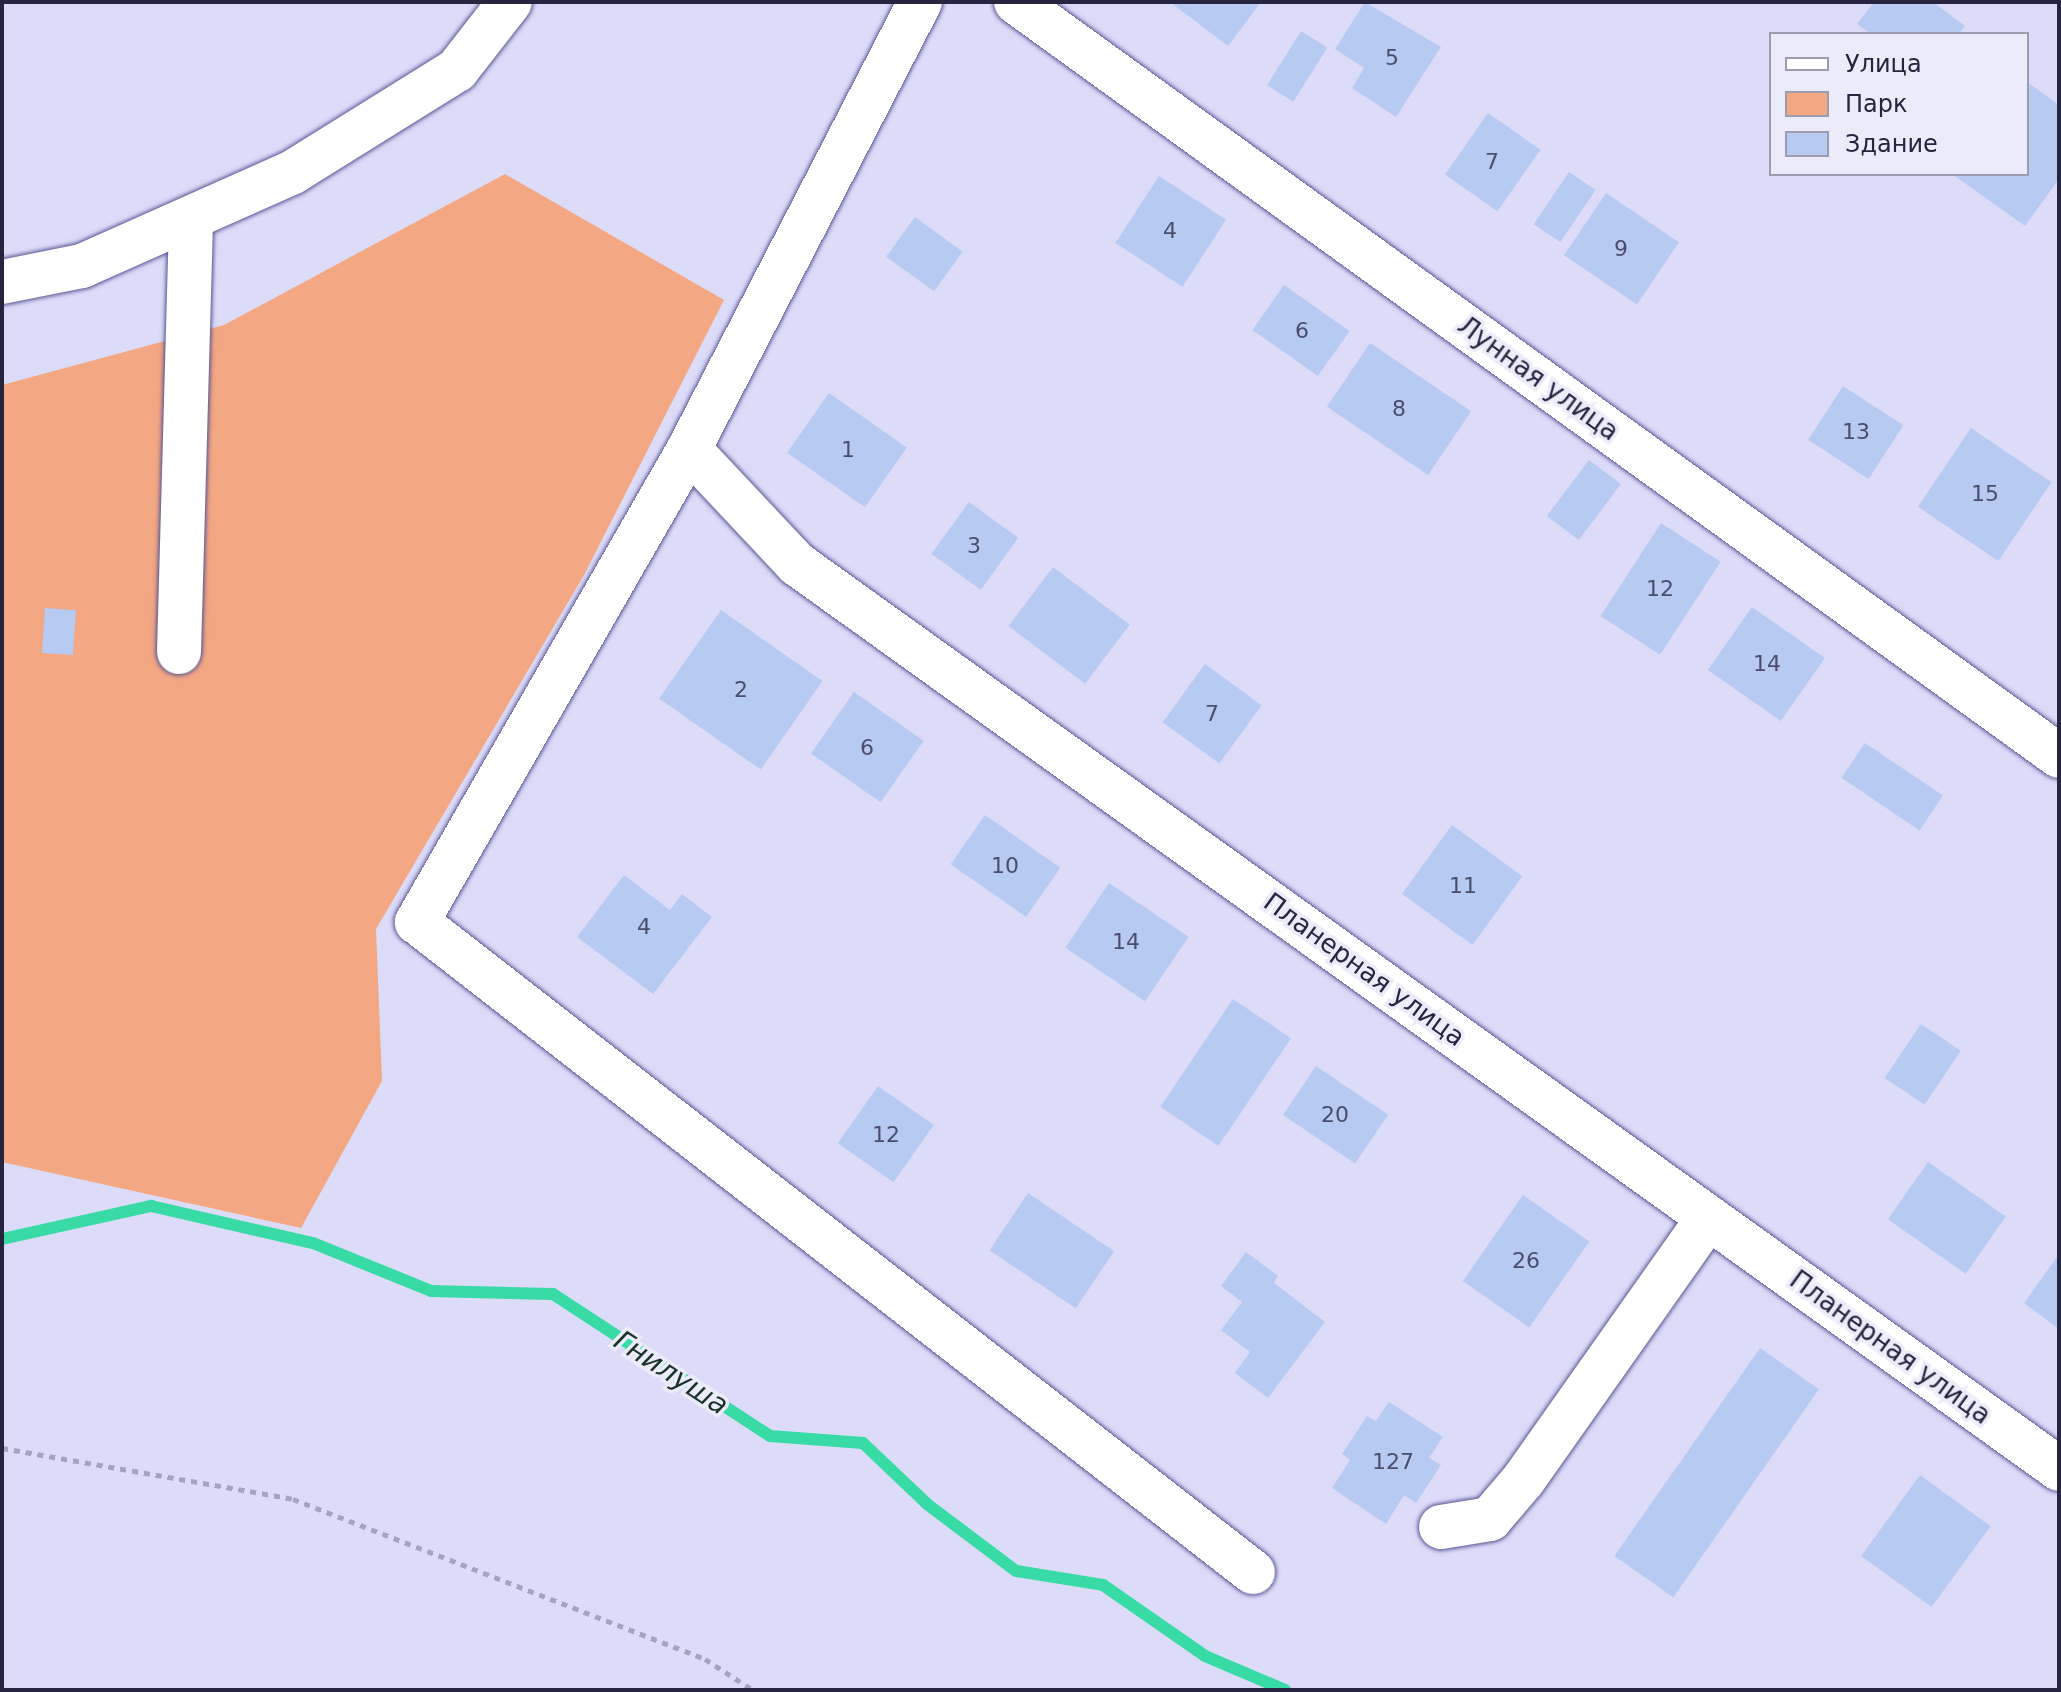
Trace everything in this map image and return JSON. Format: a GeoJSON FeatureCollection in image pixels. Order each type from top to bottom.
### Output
{"type":"FeatureCollection","features":[{"type":"Feature","properties":{"kind":"street"},"geometry":{"type":"LineString","coordinates":[[2,282],[82,266],[293,172],[457,70],[510,2]]}},
{"type":"Feature","properties":{"kind":"street"},"geometry":{"type":"LineString","coordinates":[[920,2],[689,449],[417,922],[1253,1572]]}},
{"type":"Feature","properties":{"kind":"street","name":"Лунная улица"},"geometry":{"type":"LineString","coordinates":[[1016,2],[2059,756]]}},
{"type":"Feature","properties":{"kind":"street"},"geometry":{"type":"LineString","coordinates":[[179,652],[191,218]]}},
{"type":"Feature","properties":{"kind":"street","name":"Планерная улица"},"geometry":{"type":"LineString","coordinates":[[689,449],[797,564],[2059,1469]]}},
{"type":"Feature","properties":{"kind":"street"},"geometry":{"type":"LineString","coordinates":[[1441,1527],[1490,1519],[1708,1218]]}},
{"type":"Feature","properties":{"kind":"path"},"geometry":{"type":"LineString","coordinates":[[2,1448],[293,1499],[705,1659],[753,1690]]}},
{"type":"Feature","properties":{"kind":"green space"},"geometry":{"type":"Polygon","coordinates":[[[505,174],[724,300],[584,575],[376,929],[382,1081],[301,1228],[2,1162],[2,385],[224,325],[505,174]]]}},
{"type":"Feature","properties":{"kind":"building"},"geometry":{"type":"Polygon","coordinates":[[[1170,2],[1261,2],[1228,46],[1170,2]]]}},
{"type":"Feature","properties":{"kind":"building"},"geometry":{"type":"Polygon","coordinates":[[[1365,2],[1441,47],[1396,117],[1352,88],[1364,68],[1335,49],[1365,2]]]}},
{"type":"Feature","properties":{"kind":"building"},"geometry":{"type":"Polygon","coordinates":[[[1874,2],[1933,2],[1965,26],[1960,32],[1868,32],[1857,24],[1874,2]]]}},
{"type":"Feature","properties":{"kind":"building"},"geometry":{"type":"Polygon","coordinates":[[[1301,31],[1327,47],[1293,102],[1267,85],[1301,31]]]}},
{"type":"Feature","properties":{"kind":"building"},"geometry":{"type":"Polygon","coordinates":[[[2029,83],[2059,105],[2059,179],[2025,226],[1955,176],[2029,176],[2029,83]]]}},
{"type":"Feature","properties":{"kind":"building"},"geometry":{"type":"Polygon","coordinates":[[[1488,113],[1540,150],[1497,211],[1445,174],[1488,113]]]}},
{"type":"Feature","properties":{"kind":"building"},"geometry":{"type":"Polygon","coordinates":[[[1569,172],[1596,190],[1560,242],[1534,224],[1569,172]]]}},
{"type":"Feature","properties":{"kind":"building"},"geometry":{"type":"Polygon","coordinates":[[[1159,176],[1226,220],[1183,287],[1115,243],[1159,176]]]}},
{"type":"Feature","properties":{"kind":"building"},"geometry":{"type":"Polygon","coordinates":[[[1606,193],[1679,242],[1637,304],[1564,255],[1606,193]]]}},
{"type":"Feature","properties":{"kind":"building"},"geometry":{"type":"Polygon","coordinates":[[[915,217],[963,252],[934,291],[886,257],[915,217]]]}},
{"type":"Feature","properties":{"kind":"building"},"geometry":{"type":"Polygon","coordinates":[[[1284,285],[1350,331],[1318,376],[1252,330],[1284,285]]]}},
{"type":"Feature","properties":{"kind":"building"},"geometry":{"type":"Polygon","coordinates":[[[1370,343],[1471,411],[1428,475],[1327,407],[1370,343]]]}},
{"type":"Feature","properties":{"kind":"building"},"geometry":{"type":"Polygon","coordinates":[[[1843,386],[1903,425],[1869,479],[1808,440],[1843,386]]]}},
{"type":"Feature","properties":{"kind":"building"},"geometry":{"type":"Polygon","coordinates":[[[829,393],[907,447],[865,507],[787,453],[829,393]]]}},
{"type":"Feature","properties":{"kind":"building"},"geometry":{"type":"Polygon","coordinates":[[[1971,428],[2051,482],[1998,561],[1918,507],[1971,428]]]}},
{"type":"Feature","properties":{"kind":"building"},"geometry":{"type":"Polygon","coordinates":[[[1589,460],[1621,484],[1579,540],[1547,516],[1589,460]]]}},
{"type":"Feature","properties":{"kind":"building"},"geometry":{"type":"Polygon","coordinates":[[[969,502],[1018,538],[981,590],[931,554],[969,502]]]}},
{"type":"Feature","properties":{"kind":"building"},"geometry":{"type":"Polygon","coordinates":[[[1661,523],[1721,562],[1660,655],[1601,616],[1661,523]]]}},
{"type":"Feature","properties":{"kind":"building"},"geometry":{"type":"Polygon","coordinates":[[[1053,567],[1130,625],[1085,684],[1008,626],[1053,567]]]}},
{"type":"Feature","properties":{"kind":"building"},"geometry":{"type":"Polygon","coordinates":[[[1752,607],[1825,658],[1781,721],[1708,670],[1752,607]]]}},
{"type":"Feature","properties":{"kind":"building"},"geometry":{"type":"Polygon","coordinates":[[[45,608],[76,610],[73,655],[42,653],[45,608]]]}},
{"type":"Feature","properties":{"kind":"building"},"geometry":{"type":"Polygon","coordinates":[[[721,610],[823,681],[761,770],[659,698],[721,610]]]}},
{"type":"Feature","properties":{"kind":"building"},"geometry":{"type":"Polygon","coordinates":[[[1205,664],[1262,705],[1219,763],[1163,722],[1205,664]]]}},
{"type":"Feature","properties":{"kind":"building"},"geometry":{"type":"Polygon","coordinates":[[[854,692],[924,741],[881,802],[811,753],[854,692]]]}},
{"type":"Feature","properties":{"kind":"building"},"geometry":{"type":"Polygon","coordinates":[[[1865,743],[1943,796],[1919,830],[1842,778],[1865,743]]]}},
{"type":"Feature","properties":{"kind":"building"},"geometry":{"type":"Polygon","coordinates":[[[985,815],[1060,868],[1026,917],[951,864],[985,815]]]}},
{"type":"Feature","properties":{"kind":"building"},"geometry":{"type":"Polygon","coordinates":[[[1452,825],[1522,876],[1472,945],[1402,894],[1452,825]]]}},
{"type":"Feature","properties":{"kind":"building"},"geometry":{"type":"Polygon","coordinates":[[[624,875],[670,910],[682,894],[712,917],[653,994],[577,937],[624,875]]]}},
{"type":"Feature","properties":{"kind":"building"},"geometry":{"type":"Polygon","coordinates":[[[1109,883],[1189,937],[1145,1001],[1065,948],[1109,883]]]}},
{"type":"Feature","properties":{"kind":"building"},"geometry":{"type":"Polygon","coordinates":[[[1233,999],[1291,1038],[1218,1146],[1160,1107],[1233,999]]]}},
{"type":"Feature","properties":{"kind":"building"},"geometry":{"type":"Polygon","coordinates":[[[1921,1024],[1961,1051],[1924,1105],[1885,1078],[1921,1024]]]}},
{"type":"Feature","properties":{"kind":"building"},"geometry":{"type":"Polygon","coordinates":[[[1316,1066],[1388,1115],[1355,1164],[1283,1115],[1316,1066]]]}},
{"type":"Feature","properties":{"kind":"building"},"geometry":{"type":"Polygon","coordinates":[[[878,1086],[934,1125],[894,1182],[838,1143],[878,1086]]]}},
{"type":"Feature","properties":{"kind":"building"},"geometry":{"type":"Polygon","coordinates":[[[1928,1162],[2006,1216],[1966,1274],[1888,1219],[1928,1162]]]}},
{"type":"Feature","properties":{"kind":"building"},"geometry":{"type":"Polygon","coordinates":[[[1028,1193],[1114,1251],[1076,1308],[989,1250],[1028,1193]]]}},
{"type":"Feature","properties":{"kind":"building"},"geometry":{"type":"Polygon","coordinates":[[[1523,1195],[1589,1241],[1529,1327],[1463,1281],[1523,1195]]]}},
{"type":"Feature","properties":{"kind":"building"},"geometry":{"type":"Polygon","coordinates":[[[1246,1252],[1278,1276],[1274,1283],[1325,1322],[1268,1398],[1235,1373],[1250,1352],[1221,1330],[1242,1302],[1221,1286],[1246,1252]]]}},
{"type":"Feature","properties":{"kind":"building"},"geometry":{"type":"Polygon","coordinates":[[[2059,1254],[2059,1329],[2024,1303],[2059,1254]]]}},
{"type":"Feature","properties":{"kind":"building"},"geometry":{"type":"Polygon","coordinates":[[[1760,1348],[1819,1389],[1673,1597],[1614,1556],[1760,1348]]]}},
{"type":"Feature","properties":{"kind":"building"},"geometry":{"type":"Polygon","coordinates":[[[1389,1402],[1443,1437],[1429,1458],[1441,1465],[1416,1503],[1404,1495],[1386,1524],[1332,1488],[1350,1460],[1342,1454],[1367,1416],[1376,1421],[1389,1402]]]}},
{"type":"Feature","properties":{"kind":"building"},"geometry":{"type":"Polygon","coordinates":[[[1920,1475],[1990,1526],[1932,1607],[1861,1556],[1920,1475]]]}},
{"type":"Feature","properties":{"kind":"waterway","name":"Гнилуша"},"geometry":{"type":"LineString","coordinates":[[2,1239],[151,1206],[313,1243],[431,1291],[553,1294],[770,1436],[863,1443],[927,1504],[1016,1571],[1103,1585],[1205,1656],[1285,1690]]}}]}
